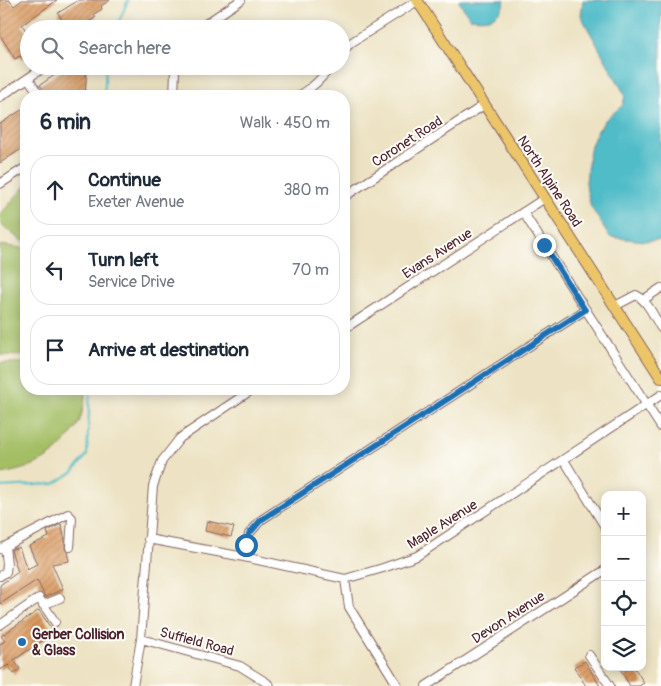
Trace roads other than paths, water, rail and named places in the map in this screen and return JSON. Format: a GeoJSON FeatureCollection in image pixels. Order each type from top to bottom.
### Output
{"type":"FeatureCollection","features":[{"type":"Feature","properties":{"kind":"main road","name":"North Alpine Road"},"geometry":{"type":"LineString","coordinates":[[417,0],[661,378]]}},
{"type":"Feature","properties":{"kind":"street"},"geometry":{"type":"LineString","coordinates":[[211,20],[241,0]]}},
{"type":"Feature","properties":{"kind":"street"},"geometry":{"type":"LineString","coordinates":[[350,44],[417,0]]}},
{"type":"Feature","properties":{"kind":"street"},"geometry":{"type":"LineString","coordinates":[[0,97],[32,75]]}},
{"type":"Feature","properties":{"kind":"street"},"geometry":{"type":"LineString","coordinates":[[174,90],[175,75]]}},
{"type":"Feature","properties":{"kind":"street"},"geometry":{"type":"LineString","coordinates":[[309,90],[324,75]]}},
{"type":"Feature","properties":{"kind":"street"},"geometry":{"type":"LineString","coordinates":[[28,78],[36,90]]}},
{"type":"Feature","properties":{"kind":"street","name":"Coronet Road"},"geometry":{"type":"LineString","coordinates":[[350,193],[484,105]]}},
{"type":"Feature","properties":{"kind":"street"},"geometry":{"type":"LineString","coordinates":[[0,184],[20,170]]}},
{"type":"Feature","properties":{"kind":"street","name":"Evans Avenue"},"geometry":{"type":"LineString","coordinates":[[350,325],[545,198]]}},
{"type":"Feature","properties":{"kind":"street"},"geometry":{"type":"LineString","coordinates":[[523,212],[661,427]]}},
{"type":"Feature","properties":{"kind":"street"},"geometry":{"type":"LineString","coordinates":[[643,300],[661,288]]}},
{"type":"Feature","properties":{"kind":"street"},"geometry":{"type":"LineString","coordinates":[[615,306],[636,296],[643,300],[661,328]]}},
{"type":"Feature","properties":{"kind":"street"},"geometry":{"type":"LineString","coordinates":[[244,557],[249,534],[261,520],[585,310]]}},
{"type":"Feature","properties":{"kind":"street"},"geometry":{"type":"LineString","coordinates":[[133,686],[141,639],[153,486],[162,461],[180,438],[244,395]]}},
{"type":"Feature","properties":{"kind":"street","name":"Maple Avenue"},"geometry":{"type":"LineString","coordinates":[[148,539],[345,579],[417,556],[661,395]]}},
{"type":"Feature","properties":{"kind":"street"},"geometry":{"type":"LineString","coordinates":[[564,460],[601,520]]}},
{"type":"Feature","properties":{"kind":"street"},"geometry":{"type":"LineString","coordinates":[[0,576],[6,572],[7,564],[2,548],[68,514],[72,518],[70,547]]}},
{"type":"Feature","properties":{"kind":"street","name":"Devon Avenue"},"geometry":{"type":"LineString","coordinates":[[426,686],[601,573]]}},
{"type":"Feature","properties":{"kind":"street"},"geometry":{"type":"LineString","coordinates":[[345,579],[349,607],[398,686]]}},
{"type":"Feature","properties":{"kind":"street"},"geometry":{"type":"LineString","coordinates":[[0,625],[39,598],[55,622]]}},
{"type":"Feature","properties":{"kind":"street"},"geometry":{"type":"LineString","coordinates":[[44,605],[60,598]]}},
{"type":"Feature","properties":{"kind":"street","name":"Suffield Road"},"geometry":{"type":"LineString","coordinates":[[141,639],[240,666],[270,686]]}},
{"type":"Feature","properties":{"kind":"street"},"geometry":{"type":"LineString","coordinates":[[589,655],[610,686]]}},
{"type":"Feature","properties":{"kind":"water"},"geometry":{"type":"Polygon","coordinates":[[[458,0],[505,0],[496,15],[482,19],[470,18],[458,0]]]}},
{"type":"Feature","properties":{"kind":"water"},"geometry":{"type":"Polygon","coordinates":[[[583,0],[661,0],[661,240],[644,241],[610,237],[591,207],[586,182],[591,145],[604,121],[623,105],[625,95],[581,15],[583,0]]]}},
{"type":"Feature","properties":{"kind":"waterway"},"geometry":{"type":"LineString","coordinates":[[120,20],[128,0]]}},
{"type":"Feature","properties":{"kind":"waterway"},"geometry":{"type":"LineString","coordinates":[[104,90],[105,75]]}},
{"type":"Feature","properties":{"kind":"waterway"},"geometry":{"type":"LineString","coordinates":[[0,487],[54,484],[73,472],[87,455],[90,395]]}},
{"type":"Feature","properties":{"kind":"place","name":"Gerber Collision & Glass"},"geometry":{"type":"Point","coordinates":[22,642]}}]}
